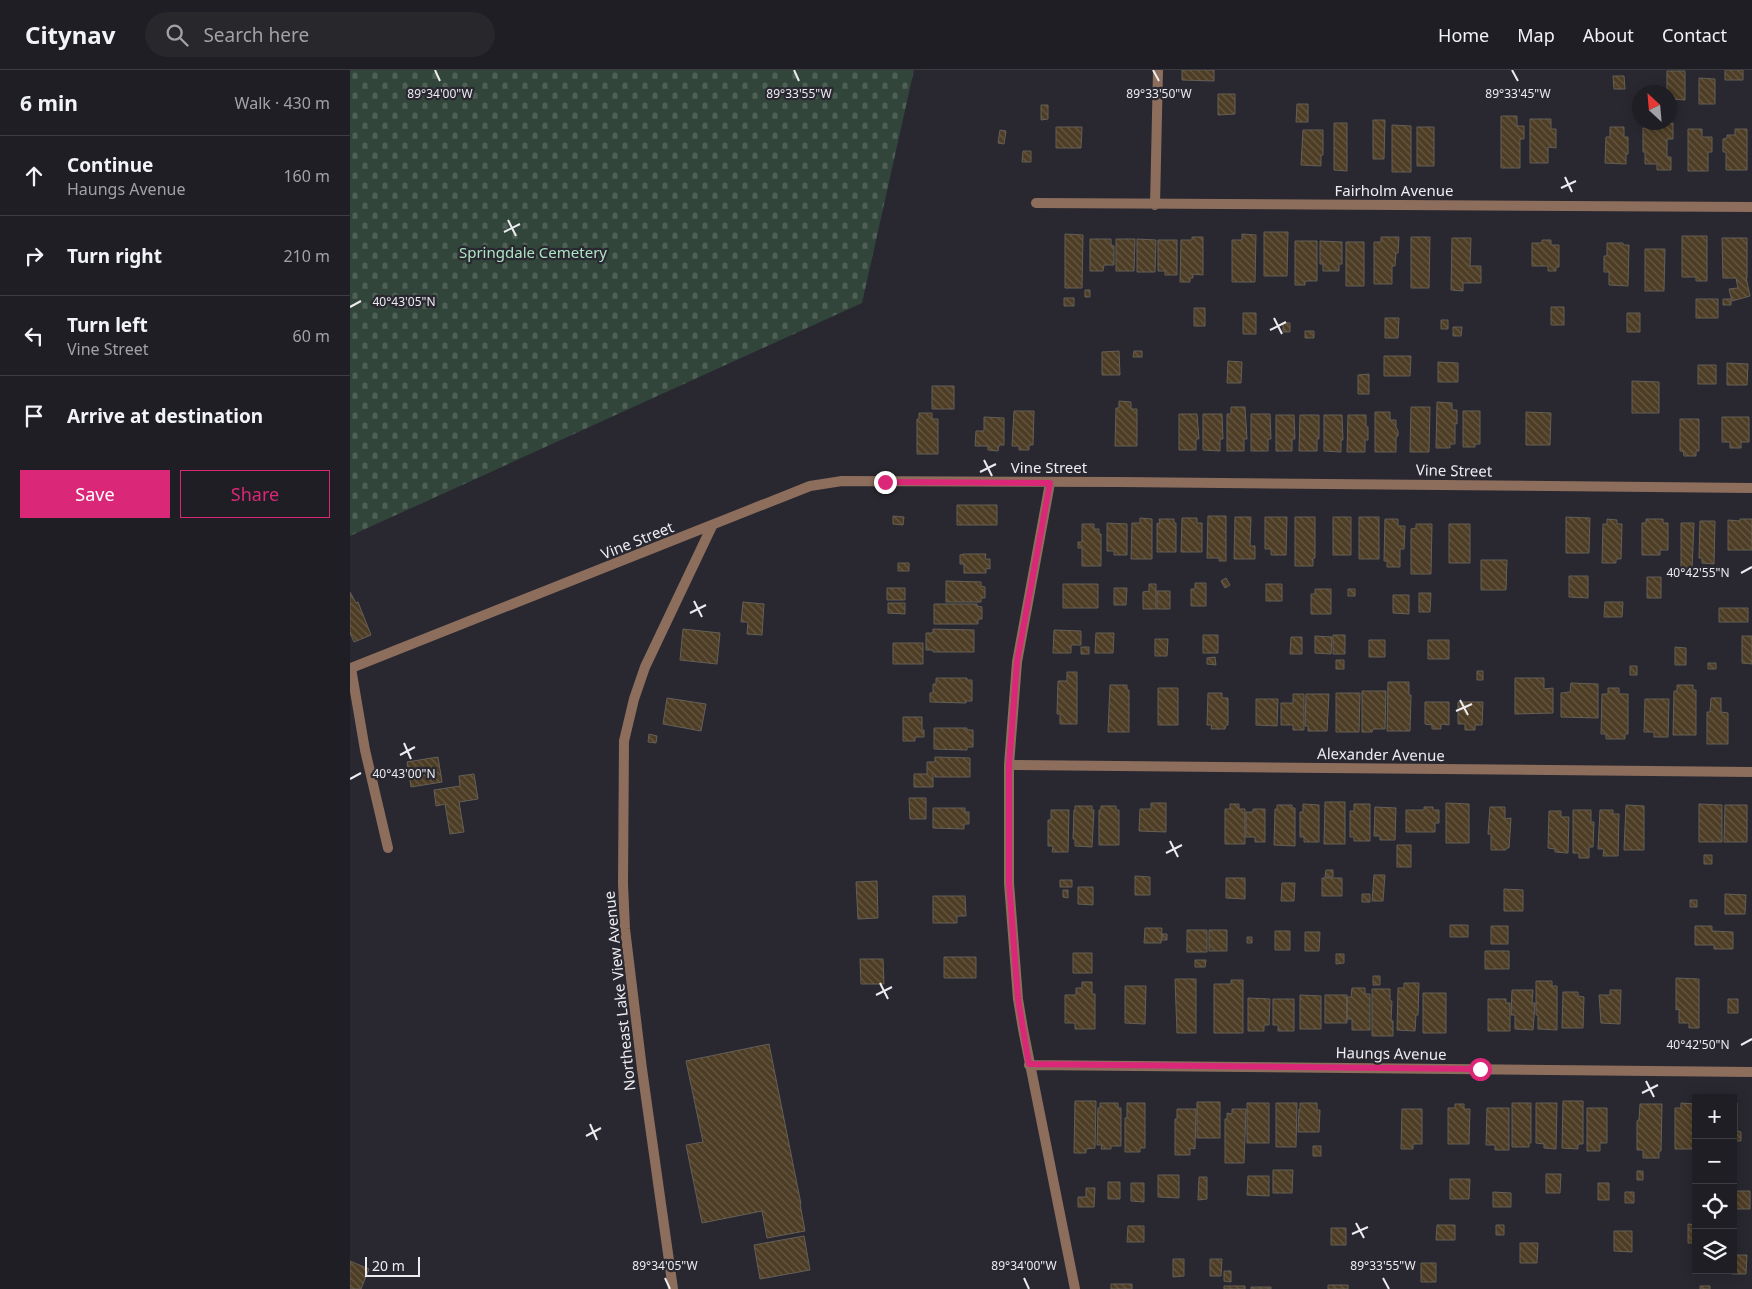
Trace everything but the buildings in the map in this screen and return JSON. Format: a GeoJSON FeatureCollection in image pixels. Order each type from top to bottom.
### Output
{"type":"FeatureCollection","features":[{"type":"Feature","properties":{"kind":"street"},"geometry":{"type":"LineString","coordinates":[[1155,205],[1158,70]]}},
{"type":"Feature","properties":{"kind":"street","name":"Fairholm Avenue"},"geometry":{"type":"LineString","coordinates":[[1036,203],[1155,205],[1752,206]]}},
{"type":"Feature","properties":{"kind":"street","name":"Vine Street"},"geometry":{"type":"LineString","coordinates":[[388,848],[365,750],[351,668],[810,486],[842,481],[1752,488]]}},
{"type":"Feature","properties":{"kind":"street"},"geometry":{"type":"LineString","coordinates":[[1050,483],[1017,662],[1009,765],[1009,882],[1018,999],[1029,1064],[1074,1289]]}},
{"type":"Feature","properties":{"kind":"street","name":"Northeast Lake View Avenue"},"geometry":{"type":"LineString","coordinates":[[673,1289],[625,929],[622,884],[624,741],[634,699],[645,668],[712,526]]}},
{"type":"Feature","properties":{"kind":"street","name":"Alexander Avenue"},"geometry":{"type":"LineString","coordinates":[[1009,765],[1752,772]]}},
{"type":"Feature","properties":{"kind":"street","name":"Haungs Avenue"},"geometry":{"type":"LineString","coordinates":[[1029,1064],[1752,1072]]}},
{"type":"Feature","properties":{"kind":"green space","name":"Springdale Cemetery"},"geometry":{"type":"Polygon","coordinates":[[[350,70],[914,70],[862,303],[350,536],[350,70]]]}},
{"type":"Feature","properties":{"kind":"route"},"geometry":{"type":"LineString","coordinates":[[885,482],[1050,483],[1017,662],[1009,765],[1008,848],[1012,928],[1018,999],[1029,1064],[1480,1069]]}}]}
